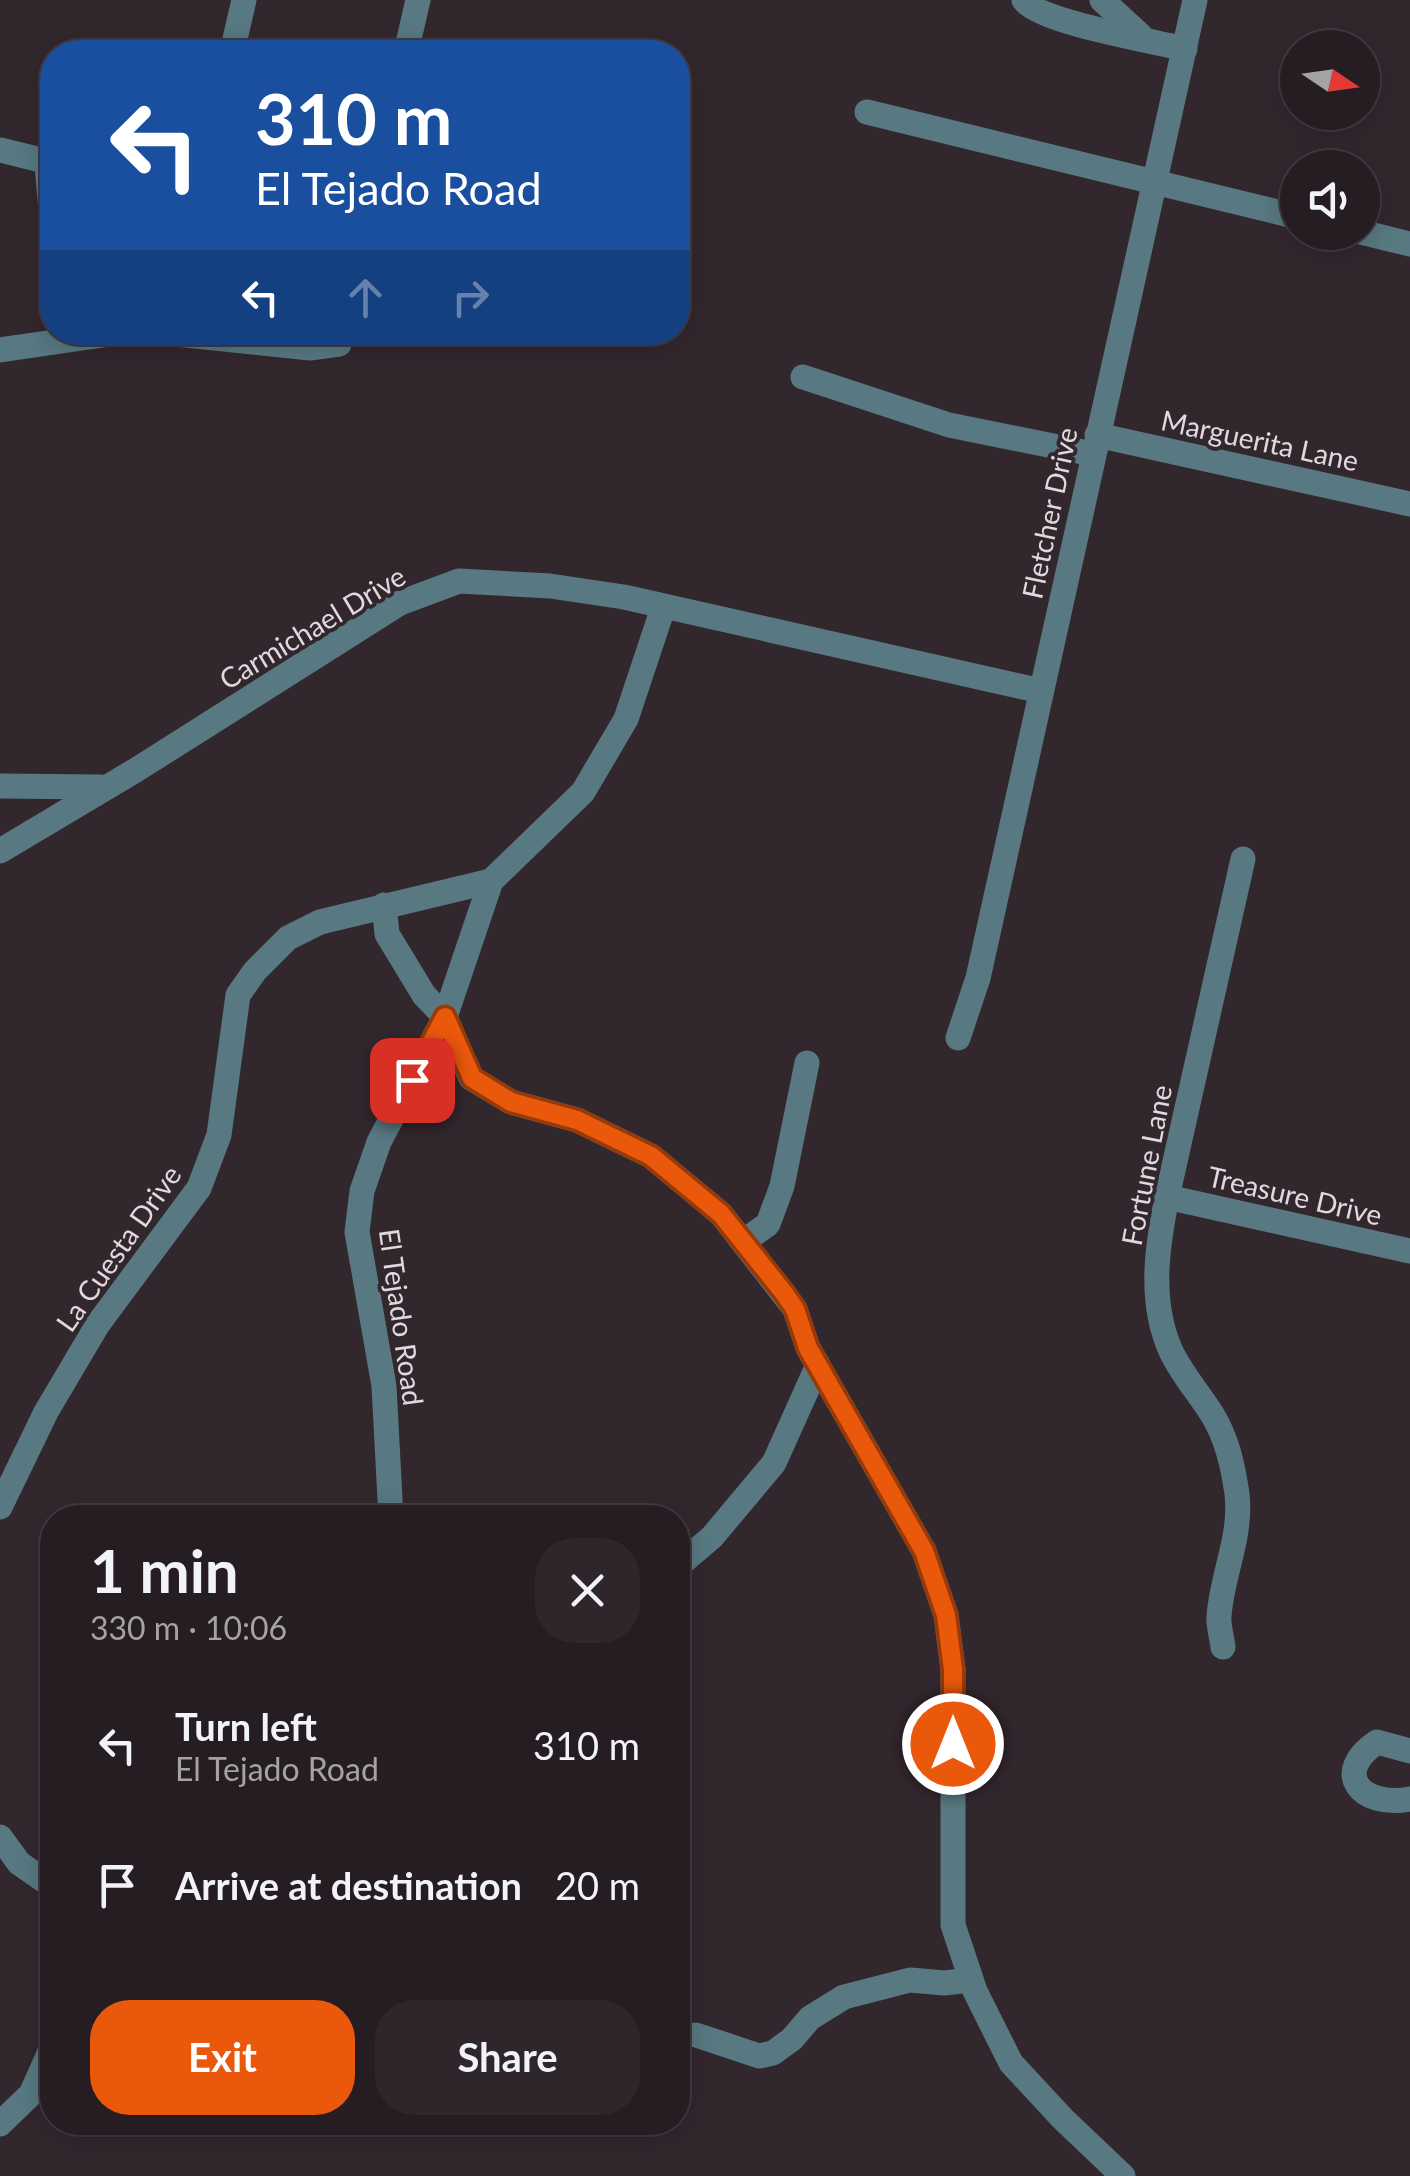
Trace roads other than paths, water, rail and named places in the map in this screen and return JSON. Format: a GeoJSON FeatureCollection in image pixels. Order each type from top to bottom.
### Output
{"type":"FeatureCollection","features":[{"type":"Feature","properties":{"kind":"street"},"geometry":{"type":"LineString","coordinates":[[235,40],[244,0]]}},
{"type":"Feature","properties":{"kind":"street"},"geometry":{"type":"LineString","coordinates":[[409,40],[418,0]]}},
{"type":"Feature","properties":{"kind":"street"},"geometry":{"type":"LineString","coordinates":[[1024,0],[1030,9],[1052,18],[1184,49]]}},
{"type":"Feature","properties":{"kind":"street"},"geometry":{"type":"LineString","coordinates":[[1102,0],[1144,39]]}},
{"type":"Feature","properties":{"kind":"street","name":"Fletcher Drive"},"geometry":{"type":"LineString","coordinates":[[958,1038],[978,978],[1195,0]]}},
{"type":"Feature","properties":{"kind":"street"},"geometry":{"type":"LineString","coordinates":[[867,112],[1280,213]]}},
{"type":"Feature","properties":{"kind":"street"},"geometry":{"type":"LineString","coordinates":[[0,150],[40,160]]}},
{"type":"Feature","properties":{"kind":"street"},"geometry":{"type":"LineString","coordinates":[[1380,237],[1410,244]]}},
{"type":"Feature","properties":{"kind":"street"},"geometry":{"type":"LineString","coordinates":[[0,350],[40,342]]}},
{"type":"Feature","properties":{"kind":"street"},"geometry":{"type":"LineString","coordinates":[[282,345],[332,345]]}},
{"type":"Feature","properties":{"kind":"street","name":"Marguerita Lane"},"geometry":{"type":"LineString","coordinates":[[803,377],[936,421],[1095,444],[1410,504]]}},
{"type":"Feature","properties":{"kind":"street","name":"Carmichael Drive"},"geometry":{"type":"LineString","coordinates":[[0,851],[400,603],[459,581],[550,586],[624,597],[1041,691]]}},
{"type":"Feature","properties":{"kind":"street","name":"El Tejado Road"},"geometry":{"type":"LineString","coordinates":[[390,1505],[384,1386],[358,1232],[362,1192],[379,1142],[445,1017],[491,880],[583,792],[626,719],[664,608]]}},
{"type":"Feature","properties":{"kind":"street"},"geometry":{"type":"LineString","coordinates":[[0,786],[102,788]]}},
{"type":"Feature","properties":{"kind":"street","name":"Fortune Lane"},"geometry":{"type":"LineString","coordinates":[[1223,1647],[1218,1619],[1238,1501],[1231,1456],[1214,1417],[1180,1369],[1162,1327],[1156,1283],[1166,1197],[1242,858]]}},
{"type":"Feature","properties":{"kind":"street","name":"La Cuesta Drive"},"geometry":{"type":"LineString","coordinates":[[0,1507],[46,1412],[89,1339],[188,1208],[209,1168],[218,1135],[238,995],[264,959],[288,938],[320,922],[491,880]]}},
{"type":"Feature","properties":{"kind":"street"},"geometry":{"type":"LineString","coordinates":[[384,905],[387,934],[424,995],[445,1017],[472,1078],[511,1102],[577,1120],[651,1156],[721,1214],[795,1309],[808,1348],[924,1551],[946,1615],[953,1669],[953,1925],[971,1980],[1011,2063],[1123,2176]]}},
{"type":"Feature","properties":{"kind":"street"},"geometry":{"type":"LineString","coordinates":[[743,1242],[768,1224],[782,1186],[807,1063]]}},
{"type":"Feature","properties":{"kind":"street","name":"Treasure Drive"},"geometry":{"type":"LineString","coordinates":[[1166,1197],[1410,1252]]}},
{"type":"Feature","properties":{"kind":"street"},"geometry":{"type":"LineString","coordinates":[[690,1555],[712,1536],[774,1462],[818,1365]]}},
{"type":"Feature","properties":{"kind":"street"},"geometry":{"type":"LineString","coordinates":[[1410,1751],[1377,1742],[1362,1752],[1356,1773],[1358,1787],[1370,1798],[1386,1802],[1410,1799]]}},
{"type":"Feature","properties":{"kind":"street"},"geometry":{"type":"LineString","coordinates":[[0,1837],[19,1863],[40,1878]]}},
{"type":"Feature","properties":{"kind":"street"},"geometry":{"type":"LineString","coordinates":[[696,2035],[759,2056],[772,2053],[792,2039],[810,2018],[844,1997],[910,1980],[971,1980]]}},
{"type":"Feature","properties":{"kind":"street"},"geometry":{"type":"LineString","coordinates":[[0,2124],[31,2094],[40,2074]]}}]}
